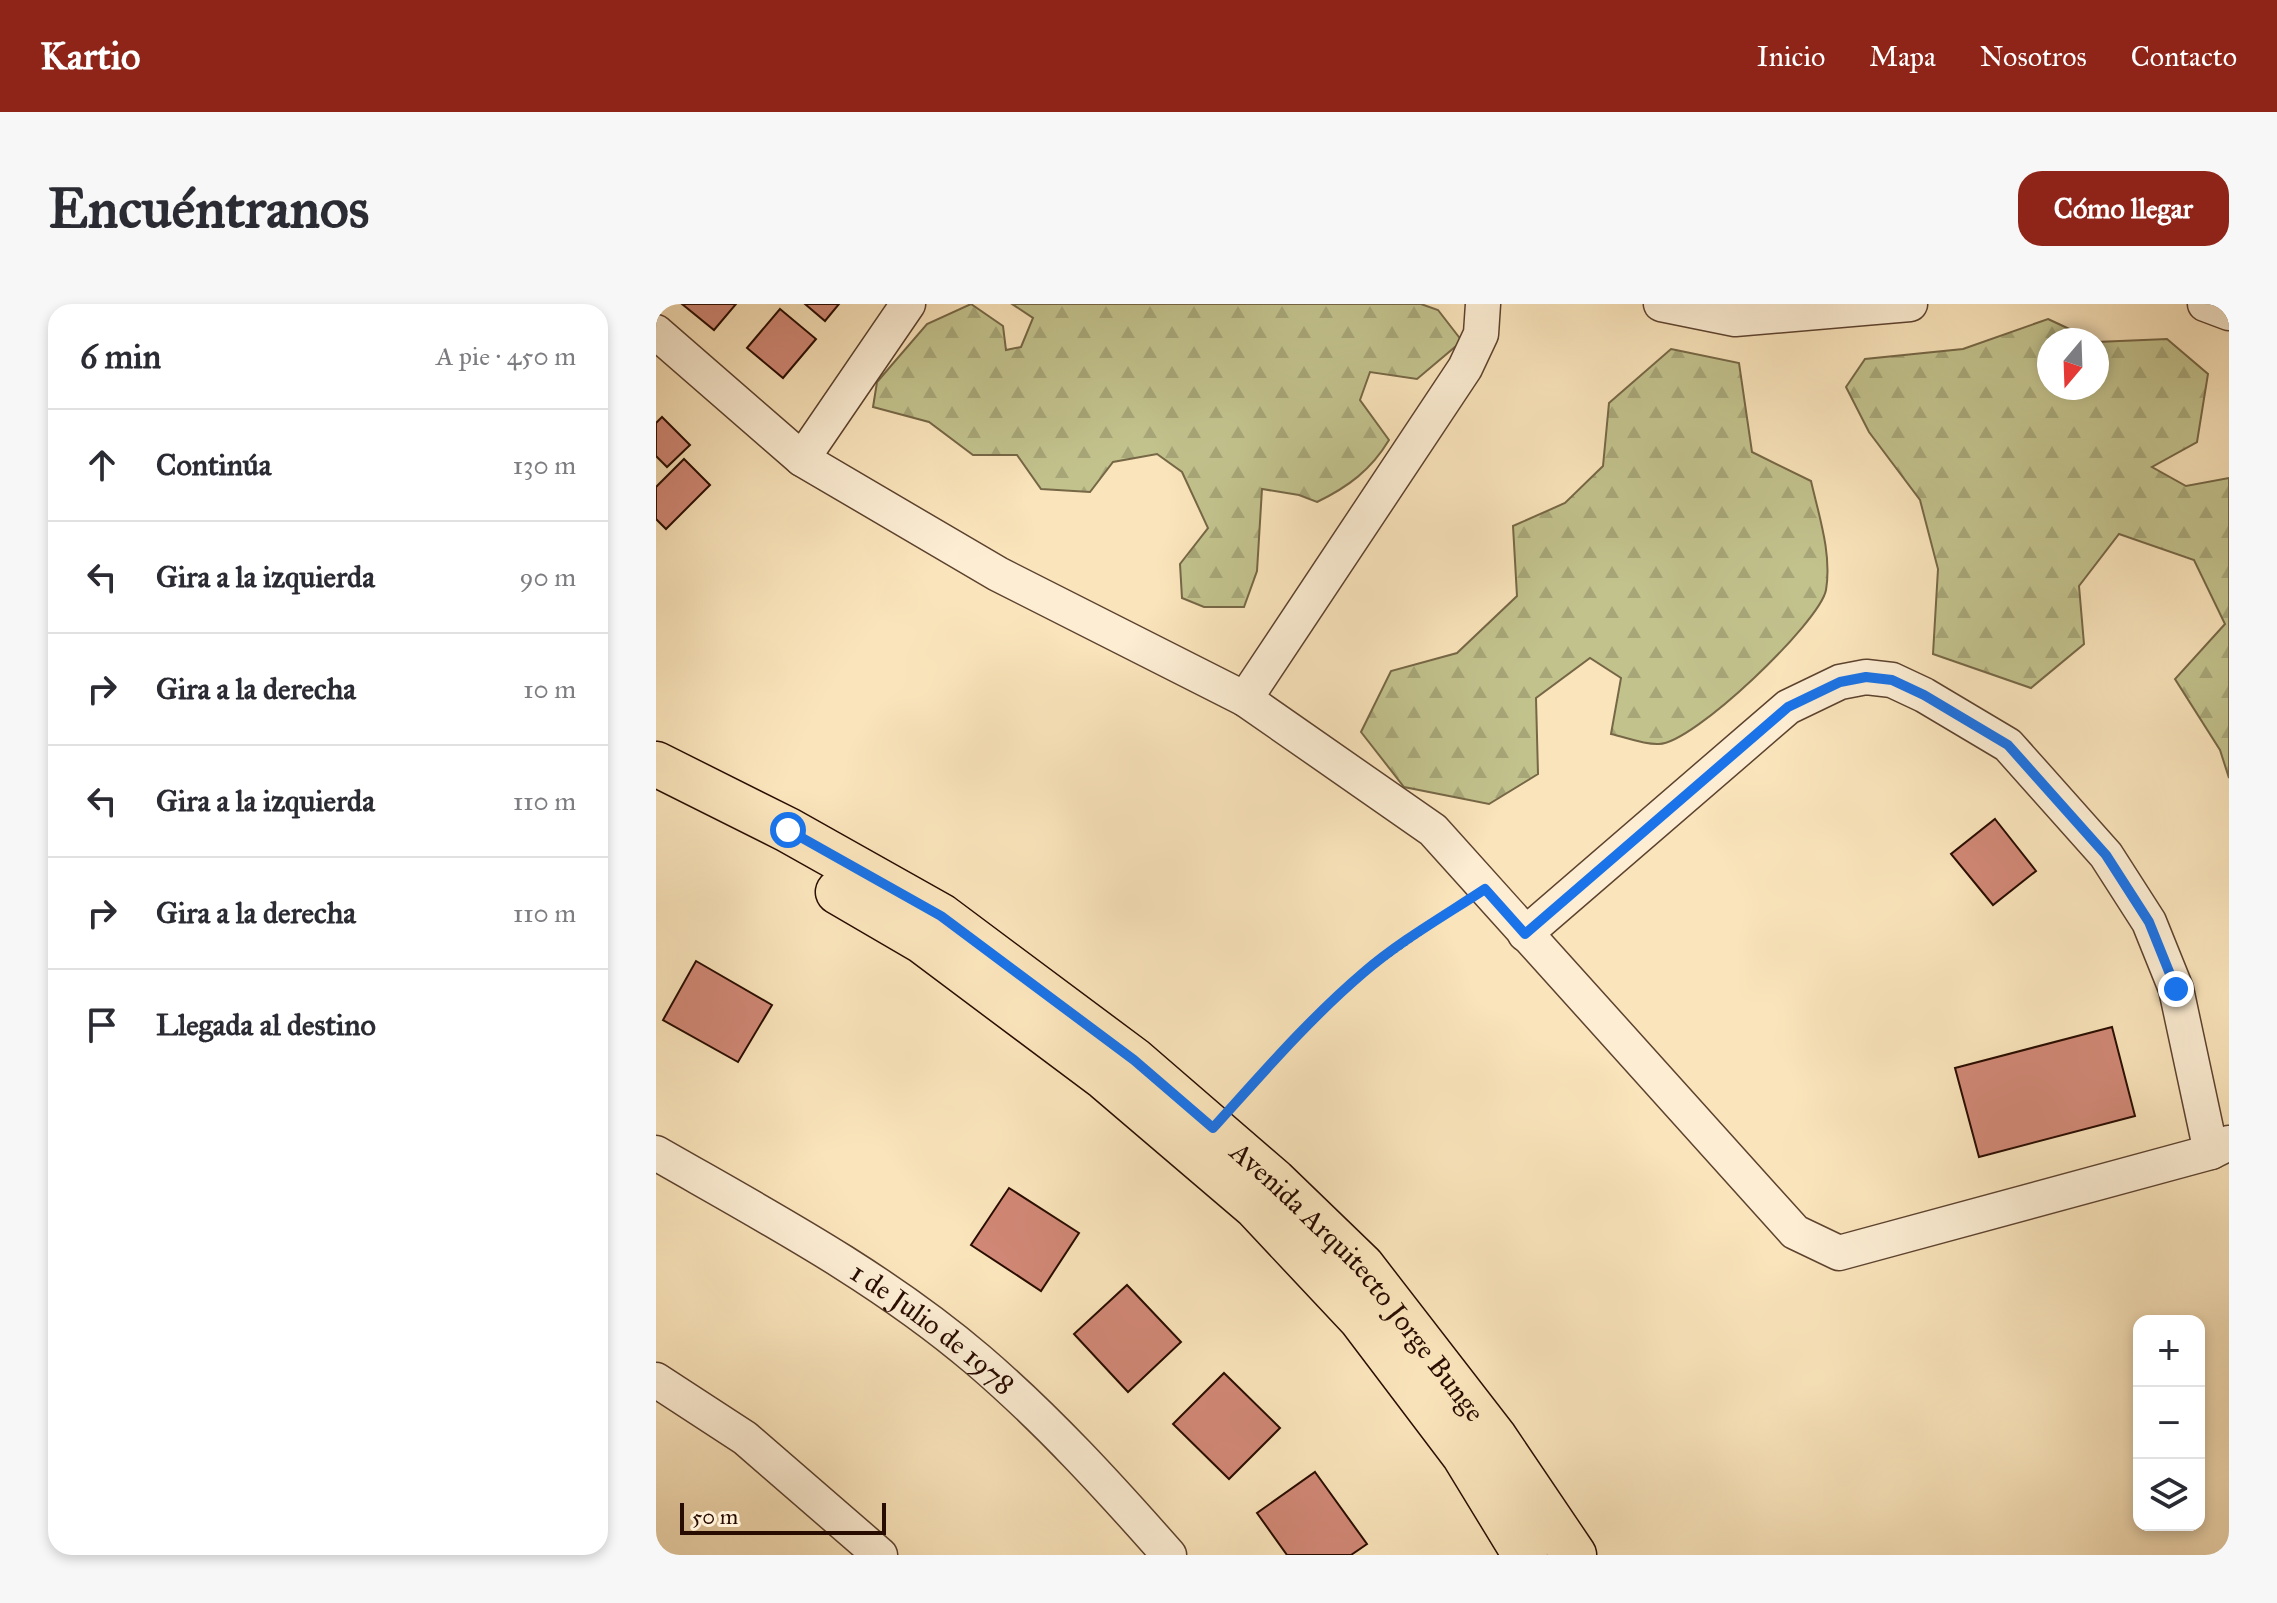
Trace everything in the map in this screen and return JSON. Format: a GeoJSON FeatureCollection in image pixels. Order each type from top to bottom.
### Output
{"type":"FeatureCollection","features":[{"type":"Feature","properties":{"kind":"main road","name":"Avenida Arquitecto Jorge Bunge"},"geometry":{"type":"LineString","coordinates":[[656,764],[788,830],[941,916],[1134,1060],[1213,1128],[1362,1266],[1495,1438],[1574,1555]]}},
{"type":"Feature","properties":{"kind":"main road","name":"Avenida Arquitecto Jorge Bunge"},"geometry":{"type":"LineString","coordinates":[[656,795],[760,847],[922,941],[1105,1078],[1255,1206],[1361,1319],[1464,1455],[1525,1555]]}},
{"type":"Feature","properties":{"kind":"street"},"geometry":{"type":"LineString","coordinates":[[802,459],[908,304]]}},
{"type":"Feature","properties":{"kind":"street"},"geometry":{"type":"LineString","coordinates":[[1245,699],[1465,368],[1481,334],[1483,304]]}},
{"type":"Feature","properties":{"kind":"street"},"geometry":{"type":"LineString","coordinates":[[1661,304],[1735,319],[1910,304]]}},
{"type":"Feature","properties":{"kind":"street"},"geometry":{"type":"LineString","coordinates":[[2205,304],[2229,313]]}},
{"type":"Feature","properties":{"kind":"street"},"geometry":{"type":"LineString","coordinates":[[656,332],[802,459],[998,574],[1245,699],[1433,830],[1525,934],[1795,1232],[1839,1253],[2220,1148],[2176,989],[2149,922],[2106,855],[2008,745],[1924,695],[1892,680],[1866,677],[1840,682],[1788,707],[1525,934]]}},
{"type":"Feature","properties":{"kind":"street","name":"1 de Julio de 1978"},"geometry":{"type":"LineString","coordinates":[[656,1153],[813,1244],[899,1300],[977,1359],[1088,1463],[1169,1555]]}},
{"type":"Feature","properties":{"kind":"street"},"geometry":{"type":"LineString","coordinates":[[656,1380],[745,1438],[880,1555]]}},
{"type":"Feature","properties":{"kind":"path"},"geometry":{"type":"LineString","coordinates":[[1213,1128],[1299,1033],[1365,972],[1485,889]]}},
{"type":"Feature","properties":{"kind":"green space"},"geometry":{"type":"Polygon","coordinates":[[[971,304],[1003,326],[1006,350],[1021,347],[1033,318],[1012,304],[1421,304],[1438,310],[1462,341],[1417,379],[1370,372],[1360,400],[1389,440],[1382,451],[1358,477],[1317,502],[1299,495],[1262,489],[1257,571],[1244,607],[1204,607],[1182,598],[1180,564],[1208,528],[1182,472],[1157,454],[1113,462],[1090,492],[1041,489],[1017,455],[973,455],[929,422],[873,407],[877,382],[927,324],[971,304]]]}},
{"type":"Feature","properties":{"kind":"green space"},"geometry":{"type":"Polygon","coordinates":[[[2048,319],[2067,328],[2037,328],[2037,400],[2109,400],[2109,341],[2167,339],[2208,374],[2197,442],[2152,467],[2186,486],[2229,478],[2229,778],[2220,750],[2175,679],[2225,624],[2194,560],[2119,534],[2079,586],[2084,644],[2031,688],[1933,654],[1938,569],[1920,500],[1869,432],[1846,387],[1865,359],[1963,349],[2048,319]]]}},
{"type":"Feature","properties":{"kind":"green space"},"geometry":{"type":"Polygon","coordinates":[[[1671,349],[1739,363],[1752,452],[1811,481],[1824,535],[1827,563],[1826,590],[1818,606],[1802,628],[1753,679],[1725,704],[1676,739],[1653,744],[1611,734],[1621,678],[1590,658],[1536,698],[1538,774],[1489,804],[1404,787],[1361,732],[1391,671],[1457,653],[1517,596],[1513,526],[1565,503],[1603,466],[1609,403],[1671,349]]]}},
{"type":"Feature","properties":{"kind":"building"},"geometry":{"type":"Polygon","coordinates":[[[682,304],[736,304],[714,330],[682,304]]]}},
{"type":"Feature","properties":{"kind":"building"},"geometry":{"type":"Polygon","coordinates":[[[805,304],[839,304],[825,321],[805,304]]]}},
{"type":"Feature","properties":{"kind":"building"},"geometry":{"type":"Polygon","coordinates":[[[780,309],[816,339],[783,378],[747,348],[780,309]]]}},
{"type":"Feature","properties":{"kind":"building"},"geometry":{"type":"Polygon","coordinates":[[[662,417],[690,445],[667,467],[656,456],[656,423],[662,417]]]}},
{"type":"Feature","properties":{"kind":"building"},"geometry":{"type":"Polygon","coordinates":[[[684,459],[710,485],[666,529],[656,519],[656,487],[684,459]]]}},
{"type":"Feature","properties":{"kind":"building"},"geometry":{"type":"Polygon","coordinates":[[[1995,819],[2036,871],[1993,905],[1951,854],[1995,819]]]}},
{"type":"Feature","properties":{"kind":"building"},"geometry":{"type":"Polygon","coordinates":[[[696,961],[772,1005],[738,1062],[663,1020],[696,961]]]}},
{"type":"Feature","properties":{"kind":"building"},"geometry":{"type":"Polygon","coordinates":[[[2112,1027],[2135,1116],[1979,1157],[1955,1068],[2112,1027]]]}},
{"type":"Feature","properties":{"kind":"building"},"geometry":{"type":"Polygon","coordinates":[[[1009,1188],[1079,1233],[1041,1291],[971,1245],[1009,1188]]]}},
{"type":"Feature","properties":{"kind":"building"},"geometry":{"type":"Polygon","coordinates":[[[1127,1285],[1181,1342],[1128,1392],[1074,1334],[1127,1285]]]}},
{"type":"Feature","properties":{"kind":"building"},"geometry":{"type":"Polygon","coordinates":[[[1224,1373],[1280,1428],[1229,1479],[1173,1424],[1224,1373]]]}},
{"type":"Feature","properties":{"kind":"building"},"geometry":{"type":"Polygon","coordinates":[[[1315,1472],[1367,1544],[1351,1555],[1287,1555],[1257,1513],[1315,1472]]]}},
{"type":"Feature","properties":{"kind":"route"},"geometry":{"type":"LineString","coordinates":[[788,830],[941,916],[1134,1060],[1213,1128],[1299,1033],[1365,972],[1428,926],[1485,889],[1525,934],[1788,707],[1809,694],[1840,682],[1866,677],[1892,680],[1924,695],[2008,745],[2106,855],[2149,922],[2176,989]]}}]}
